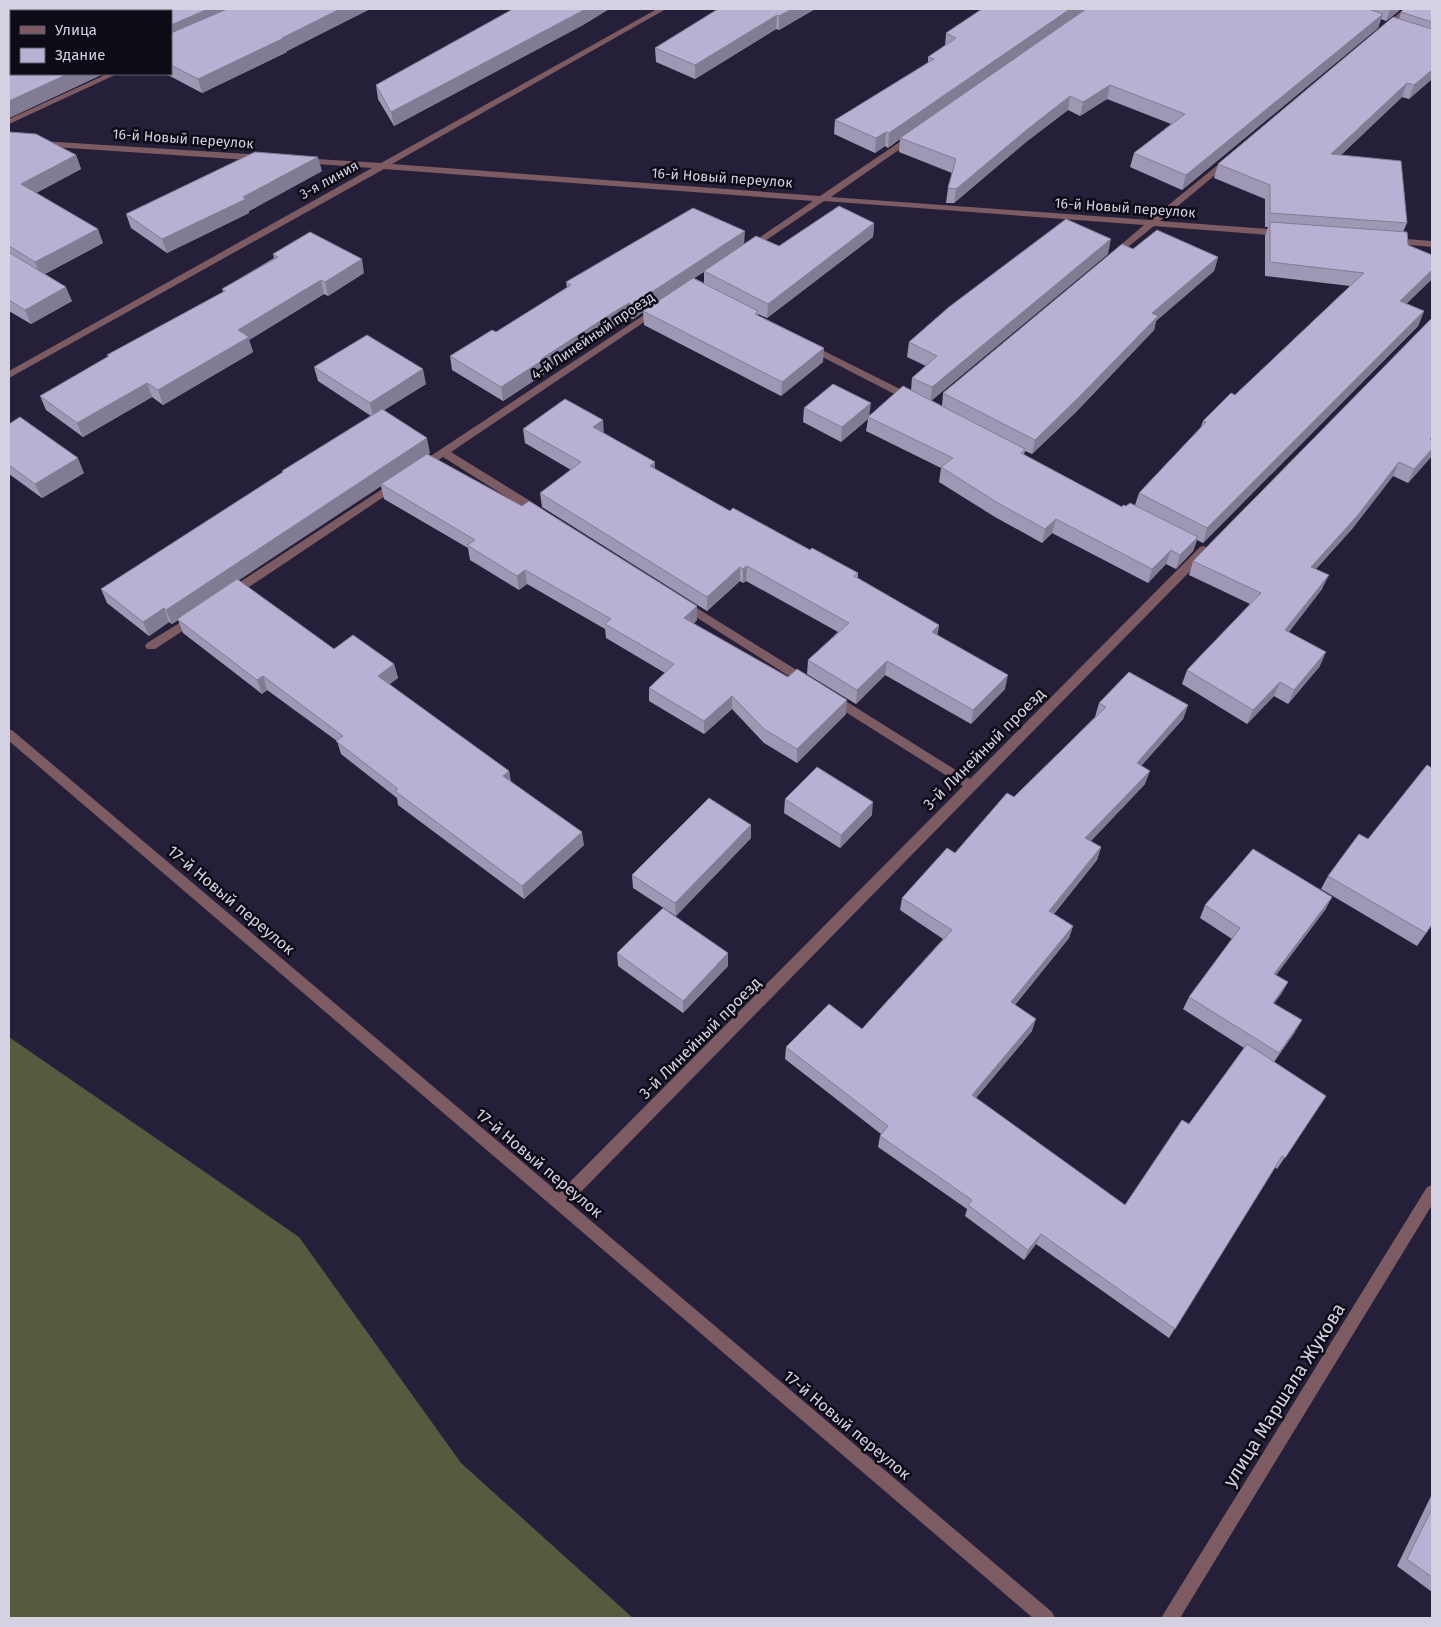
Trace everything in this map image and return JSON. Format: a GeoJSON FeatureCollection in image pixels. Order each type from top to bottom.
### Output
{"type":"FeatureCollection","features":[{"type":"Feature","properties":{"kind":"street","name":"3-я линия"},"geometry":{"type":"LineString","coordinates":[[9,375],[662,9]]}},
{"type":"Feature","properties":{"kind":"street"},"geometry":{"type":"LineString","coordinates":[[1385,28],[1408,9]]}},
{"type":"Feature","properties":{"kind":"street"},"geometry":{"type":"LineString","coordinates":[[9,122],[111,75]]}},
{"type":"Feature","properties":{"kind":"street"},"geometry":{"type":"LineString","coordinates":[[741,254],[822,200],[918,132]]}},
{"type":"Feature","properties":{"kind":"street","name":"16-й Новый переулок"},"geometry":{"type":"LineString","coordinates":[[9,141],[274,158]]}},
{"type":"Feature","properties":{"kind":"street"},"geometry":{"type":"LineString","coordinates":[[1106,262],[1240,150]]}},
{"type":"Feature","properties":{"kind":"street","name":"16-й Новый переулок"},"geometry":{"type":"LineString","coordinates":[[294,160],[1297,234]]}},
{"type":"Feature","properties":{"kind":"street"},"geometry":{"type":"LineString","coordinates":[[1384,240],[1432,244]]}},
{"type":"Feature","properties":{"kind":"street","name":"4-й Линейный проезд"},"geometry":{"type":"LineString","coordinates":[[224,598],[668,302]]}},
{"type":"Feature","properties":{"kind":"street"},"geometry":{"type":"LineString","coordinates":[[798,341],[922,404]]}},
{"type":"Feature","properties":{"kind":"street"},"geometry":{"type":"LineString","coordinates":[[443,452],[552,521]]}},
{"type":"Feature","properties":{"kind":"street","name":"3-й Линейный проезд"},"geometry":{"type":"LineString","coordinates":[[559,1203],[1203,547]]}},
{"type":"Feature","properties":{"kind":"street"},"geometry":{"type":"LineString","coordinates":[[678,600],[971,785]]}},
{"type":"Feature","properties":{"kind":"street"},"geometry":{"type":"LineString","coordinates":[[152,646],[200,614]]}},
{"type":"Feature","properties":{"kind":"street","name":"17-й Новый переулок"},"geometry":{"type":"LineString","coordinates":[[9,734],[1046,1618]]}},
{"type":"Feature","properties":{"kind":"street","name":"улица Маршала Жукова"},"geometry":{"type":"LineString","coordinates":[[1170,1618],[1432,1192]]}},
{"type":"Feature","properties":{"kind":"green space"},"geometry":{"type":"Polygon","coordinates":[[[9,1037],[299,1237],[461,1463],[633,1618],[9,1618],[9,1037]]]}},
{"type":"Feature","properties":{"kind":"building"},"geometry":{"type":"Polygon","coordinates":[[[9,9],[208,9],[172,25],[172,10],[10,10],[10,75],[66,75],[9,101],[9,9]]]}},
{"type":"Feature","properties":{"kind":"building"},"geometry":{"type":"Polygon","coordinates":[[[227,9],[340,9],[198,79],[172,66],[172,33],[227,9]]]}},
{"type":"Feature","properties":{"kind":"building"},"geometry":{"type":"Polygon","coordinates":[[[513,9],[586,9],[391,112],[376,85],[513,9]]]}},
{"type":"Feature","properties":{"kind":"building"},"geometry":{"type":"Polygon","coordinates":[[[718,9],[792,9],[779,16],[777,15],[695,65],[655,48],[718,9]]]}},
{"type":"Feature","properties":{"kind":"building"},"geometry":{"type":"Polygon","coordinates":[[[982,9],[1070,9],[889,133],[886,132],[876,138],[835,120],[934,59],[928,57],[956,38],[946,33],[982,9]]]}},
{"type":"Feature","properties":{"kind":"building"},"geometry":{"type":"Polygon","coordinates":[[[1086,9],[1368,9],[1383,14],[1186,175],[1134,153],[1185,114],[1110,85],[1083,102],[1070,96],[956,189],[948,188],[956,159],[900,138],[1086,9]]]}},
{"type":"Feature","properties":{"kind":"building"},"geometry":{"type":"Polygon","coordinates":[[[1404,9],[1432,9],[1432,22],[1401,12],[1404,9]]]}},
{"type":"Feature","properties":{"kind":"building"},"geometry":{"type":"Polygon","coordinates":[[[1393,17],[1432,29],[1432,70],[1414,85],[1407,83],[1331,154],[1401,161],[1407,223],[1270,213],[1270,185],[1218,164],[1393,17]]]}},
{"type":"Feature","properties":{"kind":"building"},"geometry":{"type":"Polygon","coordinates":[[[9,132],[36,134],[76,155],[21,184],[98,229],[35,262],[9,246],[9,132]]]}},
{"type":"Feature","properties":{"kind":"building"},"geometry":{"type":"Polygon","coordinates":[[[255,152],[318,157],[243,197],[246,199],[162,239],[126,214],[255,152]]]}},
{"type":"Feature","properties":{"kind":"building"},"geometry":{"type":"Polygon","coordinates":[[[839,206],[874,223],[768,304],[704,271],[756,236],[779,246],[839,206]]]}},
{"type":"Feature","properties":{"kind":"building"},"geometry":{"type":"Polygon","coordinates":[[[693,208],[745,231],[632,305],[629,303],[617,310],[501,387],[450,356],[492,330],[496,332],[571,285],[566,282],[693,208]]]}},
{"type":"Feature","properties":{"kind":"building"},"geometry":{"type":"Polygon","coordinates":[[[1066,219],[1111,239],[932,387],[912,378],[937,356],[909,342],[949,307],[1066,219]]]}},
{"type":"Feature","properties":{"kind":"building"},"geometry":{"type":"Polygon","coordinates":[[[1270,222],[1407,232],[1408,245],[1432,255],[1432,270],[1400,301],[1424,311],[1207,528],[1139,493],[1206,422],[1203,421],[1231,393],[1235,395],[1364,273],[1270,262],[1270,222]]]}},
{"type":"Feature","properties":{"kind":"building"},"geometry":{"type":"Polygon","coordinates":[[[1157,230],[1218,257],[1152,313],[1158,316],[1035,440],[943,393],[1122,244],[1133,249],[1157,230]]]}},
{"type":"Feature","properties":{"kind":"building"},"geometry":{"type":"Polygon","coordinates":[[[310,232],[362,259],[325,282],[321,280],[238,330],[249,337],[158,390],[147,383],[77,423],[40,396],[109,356],[107,355],[225,291],[222,289],[278,257],[273,254],[310,232]]]}},
{"type":"Feature","properties":{"kind":"building"},"geometry":{"type":"Polygon","coordinates":[[[9,253],[66,287],[25,310],[9,300],[9,253]]]}},
{"type":"Feature","properties":{"kind":"building"},"geometry":{"type":"Polygon","coordinates":[[[693,278],[758,311],[755,314],[824,348],[782,382],[643,311],[693,278]]]}},
{"type":"Feature","properties":{"kind":"building"},"geometry":{"type":"Polygon","coordinates":[[[1432,318],[1432,437],[1430,439],[1432,440],[1432,449],[1414,469],[1399,462],[1358,515],[1311,567],[1329,575],[1285,630],[1326,652],[1294,690],[1280,682],[1253,710],[1187,670],[1261,593],[1193,561],[1432,318]]]}},
{"type":"Feature","properties":{"kind":"building"},"geometry":{"type":"Polygon","coordinates":[[[367,335],[423,369],[370,403],[314,367],[367,335]]]}},
{"type":"Feature","properties":{"kind":"building"},"geometry":{"type":"Polygon","coordinates":[[[833,384],[871,403],[842,427],[804,408],[833,384]]]}},
{"type":"Feature","properties":{"kind":"building"},"geometry":{"type":"Polygon","coordinates":[[[903,386],[1025,449],[1021,453],[1122,507],[1130,503],[1198,537],[1180,555],[1171,550],[1152,569],[1056,519],[1045,529],[998,503],[941,467],[953,458],[868,417],[903,386]]]}},
{"type":"Feature","properties":{"kind":"building"},"geometry":{"type":"Polygon","coordinates":[[[565,399],[603,420],[593,427],[655,462],[650,466],[730,511],[733,508],[810,550],[812,548],[858,573],[854,576],[939,625],[932,632],[1008,675],[973,710],[887,661],[857,690],[808,660],[849,623],[747,566],[743,569],[740,567],[707,597],[540,493],[581,462],[523,429],[565,399]]]}},
{"type":"Feature","properties":{"kind":"building"},"geometry":{"type":"Polygon","coordinates":[[[382,409],[427,438],[166,610],[164,608],[143,622],[101,589],[282,471],[382,409]]]}},
{"type":"Feature","properties":{"kind":"building"},"geometry":{"type":"Polygon","coordinates":[[[20,417],[78,458],[35,484],[9,465],[9,424],[20,417]]]}},
{"type":"Feature","properties":{"kind":"building"},"geometry":{"type":"Polygon","coordinates":[[[427,454],[522,506],[529,501],[697,606],[684,618],[788,677],[797,669],[847,700],[797,749],[764,729],[732,696],[704,721],[649,688],[674,664],[605,624],[611,619],[525,570],[517,576],[467,545],[475,540],[381,484],[427,454]]]}},
{"type":"Feature","properties":{"kind":"building"},"geometry":{"type":"Polygon","coordinates":[[[237,579],[334,649],[353,635],[394,664],[378,676],[509,771],[503,776],[582,832],[522,886],[395,791],[398,789],[336,741],[343,736],[263,676],[257,680],[177,619],[237,579]]]}},
{"type":"Feature","properties":{"kind":"building"},"geometry":{"type":"Polygon","coordinates":[[[1129,672],[1188,705],[1137,763],[1150,771],[1085,838],[1101,847],[1049,911],[1073,926],[1011,1002],[1036,1019],[972,1095],[1125,1205],[1182,1120],[1189,1124],[1247,1044],[1326,1096],[1285,1158],[1282,1156],[1175,1329],[1041,1234],[1028,1250],[968,1205],[972,1200],[880,1136],[888,1126],[786,1047],[829,1004],[862,1029],[952,930],[902,898],[947,848],[955,853],[1007,793],[1014,797],[1106,707],[1099,703],[1129,672]]]}},
{"type":"Feature","properties":{"kind":"building"},"geometry":{"type":"Polygon","coordinates":[[[1427,765],[1432,768],[1432,924],[1426,933],[1328,876],[1359,834],[1368,839],[1427,765]]]}},
{"type":"Feature","properties":{"kind":"building"},"geometry":{"type":"Polygon","coordinates":[[[817,767],[873,802],[841,835],[785,799],[817,767]]]}},
{"type":"Feature","properties":{"kind":"building"},"geometry":{"type":"Polygon","coordinates":[[[709,798],[751,825],[675,903],[632,875],[709,798]]]}},
{"type":"Feature","properties":{"kind":"building"},"geometry":{"type":"Polygon","coordinates":[[[1253,849],[1332,897],[1274,974],[1288,982],[1273,1003],[1302,1020],[1279,1053],[1189,997],[1240,928],[1205,905],[1253,849]]]}},
{"type":"Feature","properties":{"kind":"building"},"geometry":{"type":"Polygon","coordinates":[[[663,908],[728,953],[683,1001],[617,953],[663,908]]]}},
{"type":"Feature","properties":{"kind":"building"},"geometry":{"type":"Polygon","coordinates":[[[1432,1509],[1432,1577],[1407,1559],[1432,1509]]]}}]}
